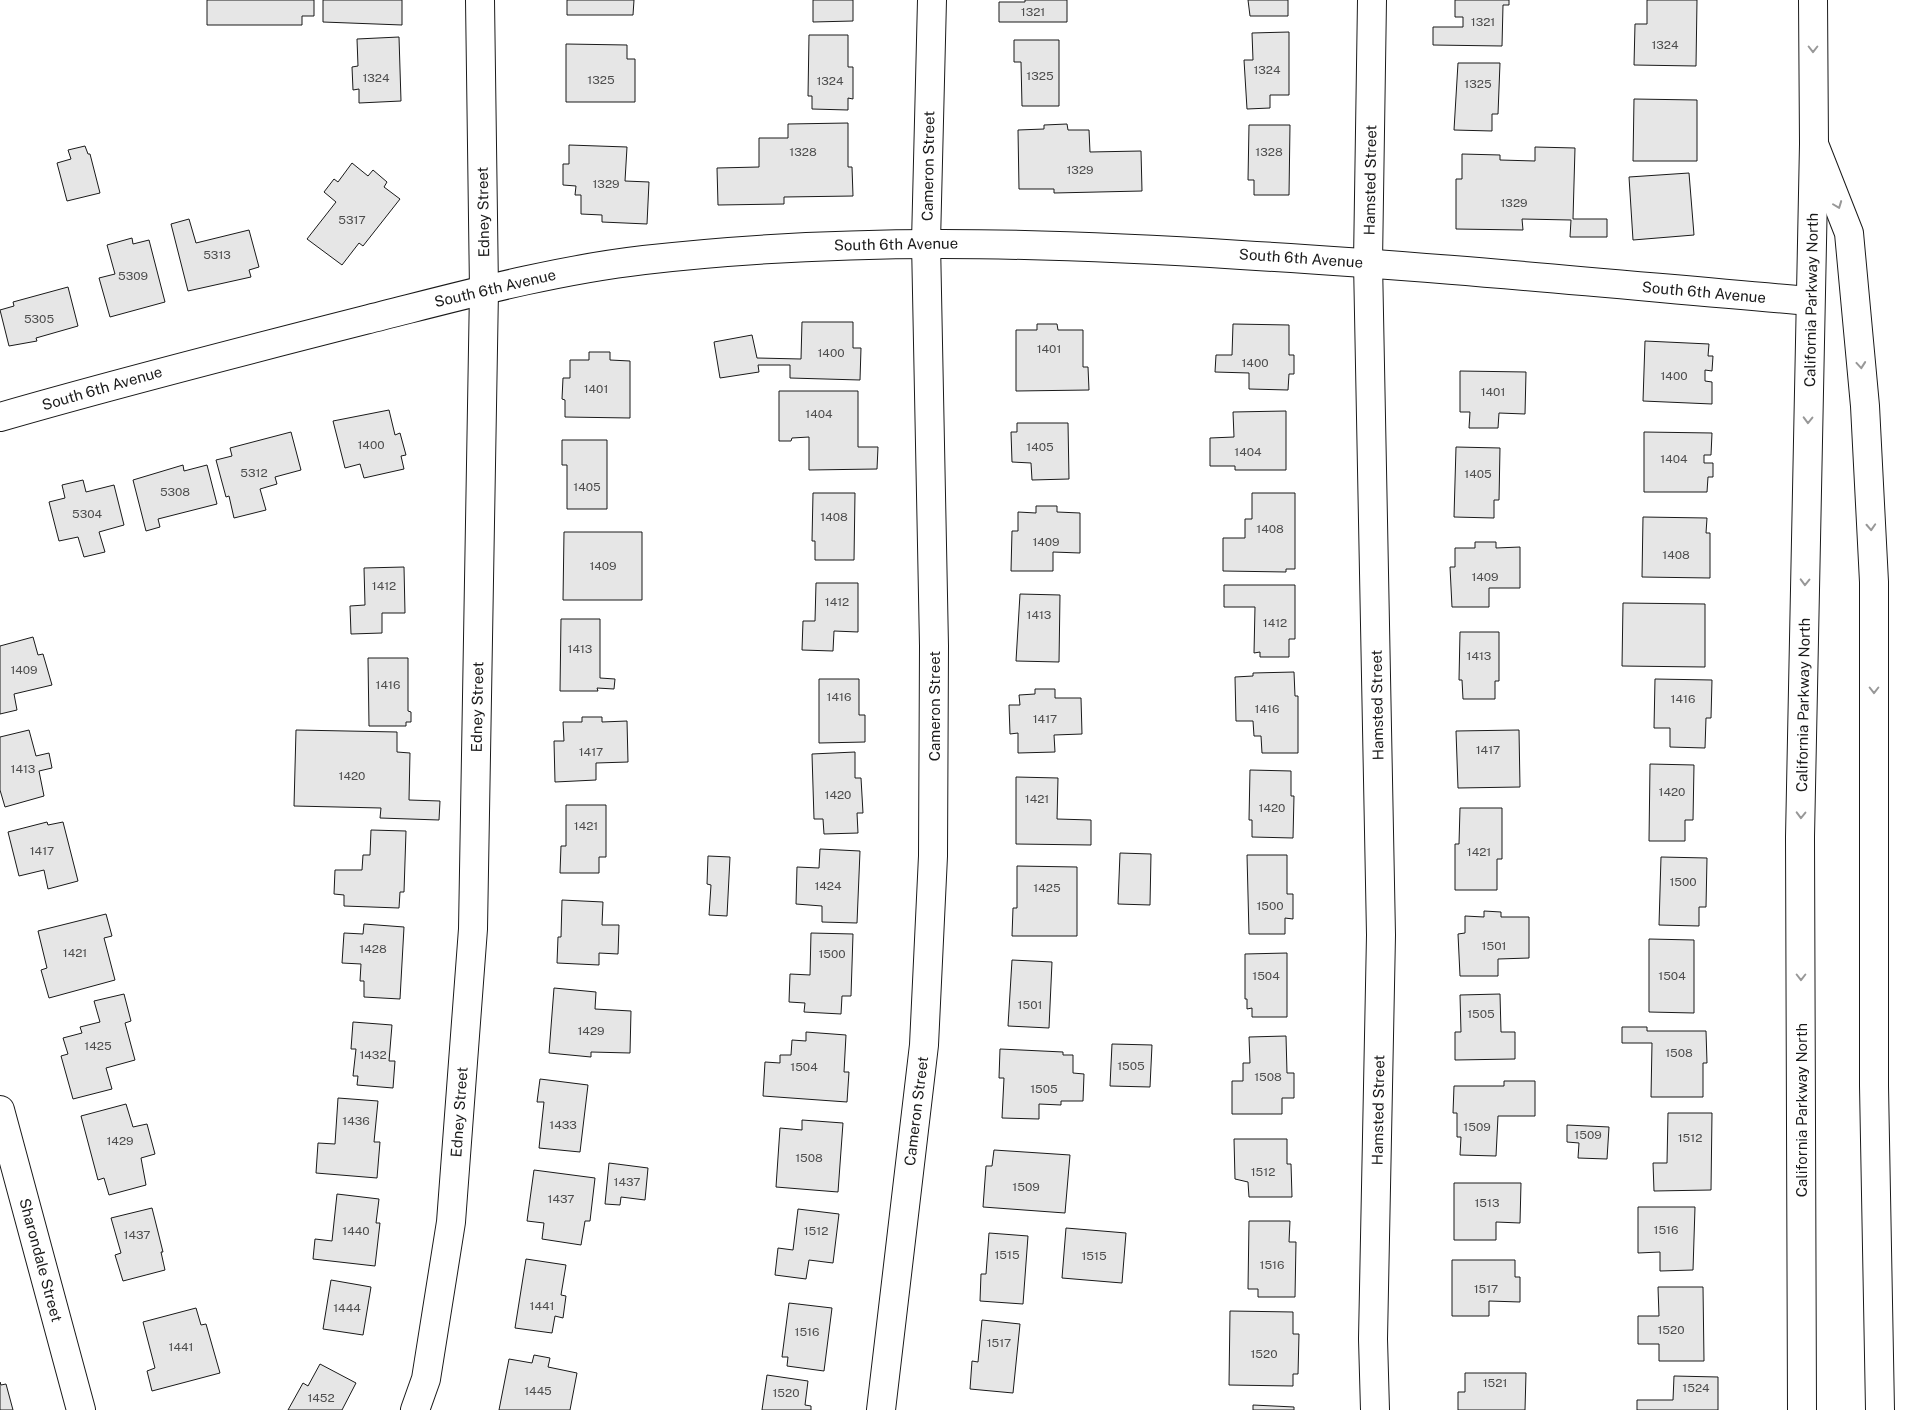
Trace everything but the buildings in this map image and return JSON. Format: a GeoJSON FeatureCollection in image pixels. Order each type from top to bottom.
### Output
{"type":"FeatureCollection","features":[{"type":"Feature","properties":{"kind":"main road","name":"Edney Street"},"geometry":{"type":"LineString","coordinates":[[415,1410],[426,1379],[451,1222],[473,929],[484,290],[480,0]]}},
{"type":"Feature","properties":{"kind":"main road","name":"Cameron Street"},"geometry":{"type":"LineString","coordinates":[[881,1410],[924,1046],[933,856],[934,646],[926,242],[932,0]]}},
{"type":"Feature","properties":{"kind":"main road","name":"Hamsted Street"},"geometry":{"type":"LineString","coordinates":[[1372,0],[1368,262],[1381,935],[1374,1339],[1375,1410]]}},
{"type":"Feature","properties":{"kind":"main road","name":"California Parkway North"},"geometry":{"type":"LineString","coordinates":[[1802,1410],[1800,837],[1814,144],[1813,0]]}},
{"type":"Feature","properties":{"kind":"main road"},"geometry":{"type":"LineString","coordinates":[[1814,144],[1848,233],[1865,406],[1874,582],[1874,1106],[1880,1410]]}},
{"type":"Feature","properties":{"kind":"main road","name":"South 6th Avenue"},"geometry":{"type":"LineString","coordinates":[[0,417],[134,378],[560,272],[642,260],[780,247],[926,242],[1094,246],[1368,262],[1810,301]]}},
{"type":"Feature","properties":{"kind":"main road","name":"Sharondale Street"},"geometry":{"type":"LineString","coordinates":[[0,1110],[81,1410]]}}]}
